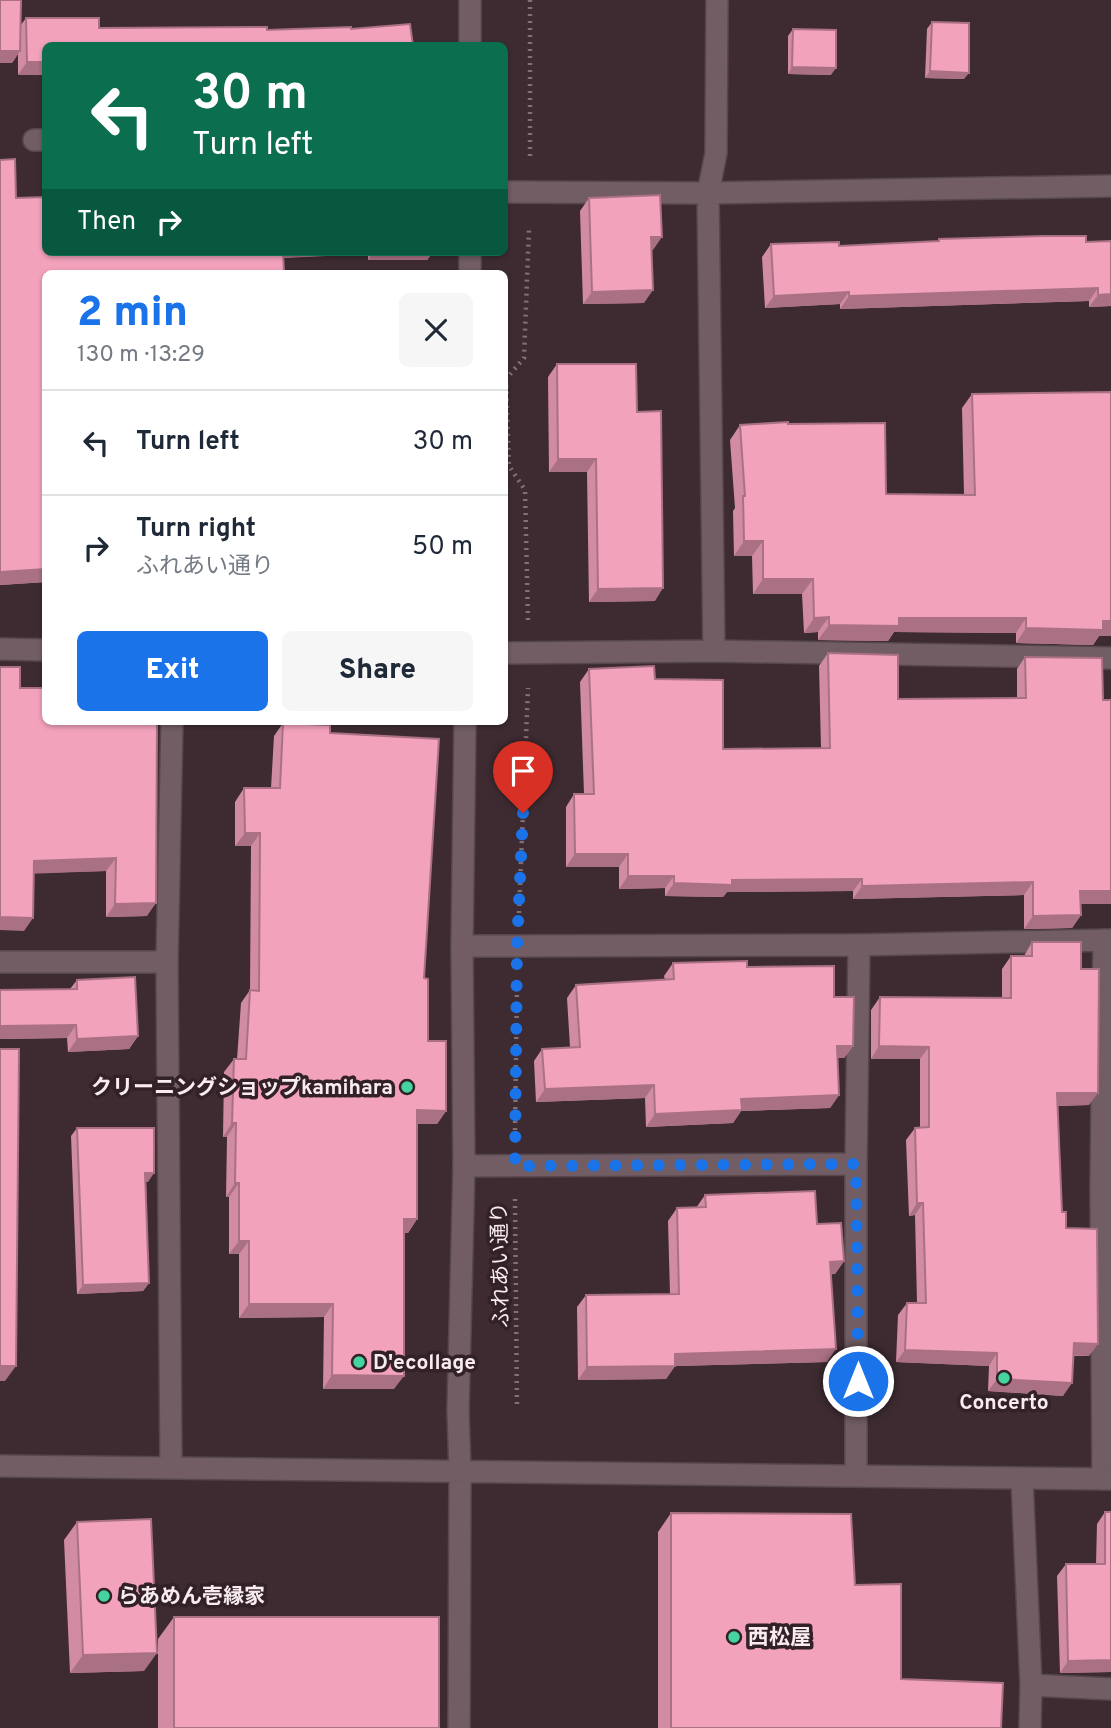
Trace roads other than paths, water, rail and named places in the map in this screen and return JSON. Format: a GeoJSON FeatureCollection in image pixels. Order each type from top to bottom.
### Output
{"type":"FeatureCollection","features":[{"type":"Feature","properties":{"kind":"street"},"geometry":{"type":"LineString","coordinates":[[470,0],[470,42]]}},
{"type":"Feature","properties":{"kind":"street"},"geometry":{"type":"LineString","coordinates":[[714,652],[708,193],[716,153],[717,0]]}},
{"type":"Feature","properties":{"kind":"street"},"geometry":{"type":"LineString","coordinates":[[508,192],[708,193],[1111,186]]}},
{"type":"Feature","properties":{"kind":"street"},"geometry":{"type":"LineString","coordinates":[[0,649],[42,650]]}},
{"type":"Feature","properties":{"kind":"street"},"geometry":{"type":"LineString","coordinates":[[508,653],[714,652],[1111,658]]}},
{"type":"Feature","properties":{"kind":"street"},"geometry":{"type":"LineString","coordinates":[[171,1466],[167,962],[172,725]]}},
{"type":"Feature","properties":{"kind":"street"},"geometry":{"type":"LineString","coordinates":[[459,1728],[458,1410],[464,1166],[462,946],[465,725]]}},
{"type":"Feature","properties":{"kind":"street"},"geometry":{"type":"LineString","coordinates":[[0,1466],[1107,1479],[1107,940],[859,945],[462,946]]}},
{"type":"Feature","properties":{"kind":"street"},"geometry":{"type":"LineString","coordinates":[[856,1474],[859,945]]}},
{"type":"Feature","properties":{"kind":"street"},"geometry":{"type":"LineString","coordinates":[[0,962],[167,962]]}},
{"type":"Feature","properties":{"kind":"street"},"geometry":{"type":"LineString","coordinates":[[464,1166],[856,1164]]}},
{"type":"Feature","properties":{"kind":"street"},"geometry":{"type":"LineString","coordinates":[[1022,1479],[1031,1685],[1030,1728]]}},
{"type":"Feature","properties":{"kind":"street"},"geometry":{"type":"LineString","coordinates":[[1031,1685],[1111,1689]]}},
{"type":"Feature","properties":{"kind":"place","name":"クリーニングショップkamihara"},"geometry":{"type":"Point","coordinates":[407,1087]}},
{"type":"Feature","properties":{"kind":"place","name":"D'ecollage"},"geometry":{"type":"Point","coordinates":[359,1362]}},
{"type":"Feature","properties":{"kind":"place","name":"Concerto"},"geometry":{"type":"Point","coordinates":[1004,1378]}},
{"type":"Feature","properties":{"kind":"place","name":"らあめん壱縁家"},"geometry":{"type":"Point","coordinates":[104,1596]}},
{"type":"Feature","properties":{"kind":"place","name":"西松屋"},"geometry":{"type":"Point","coordinates":[734,1637]}}]}
